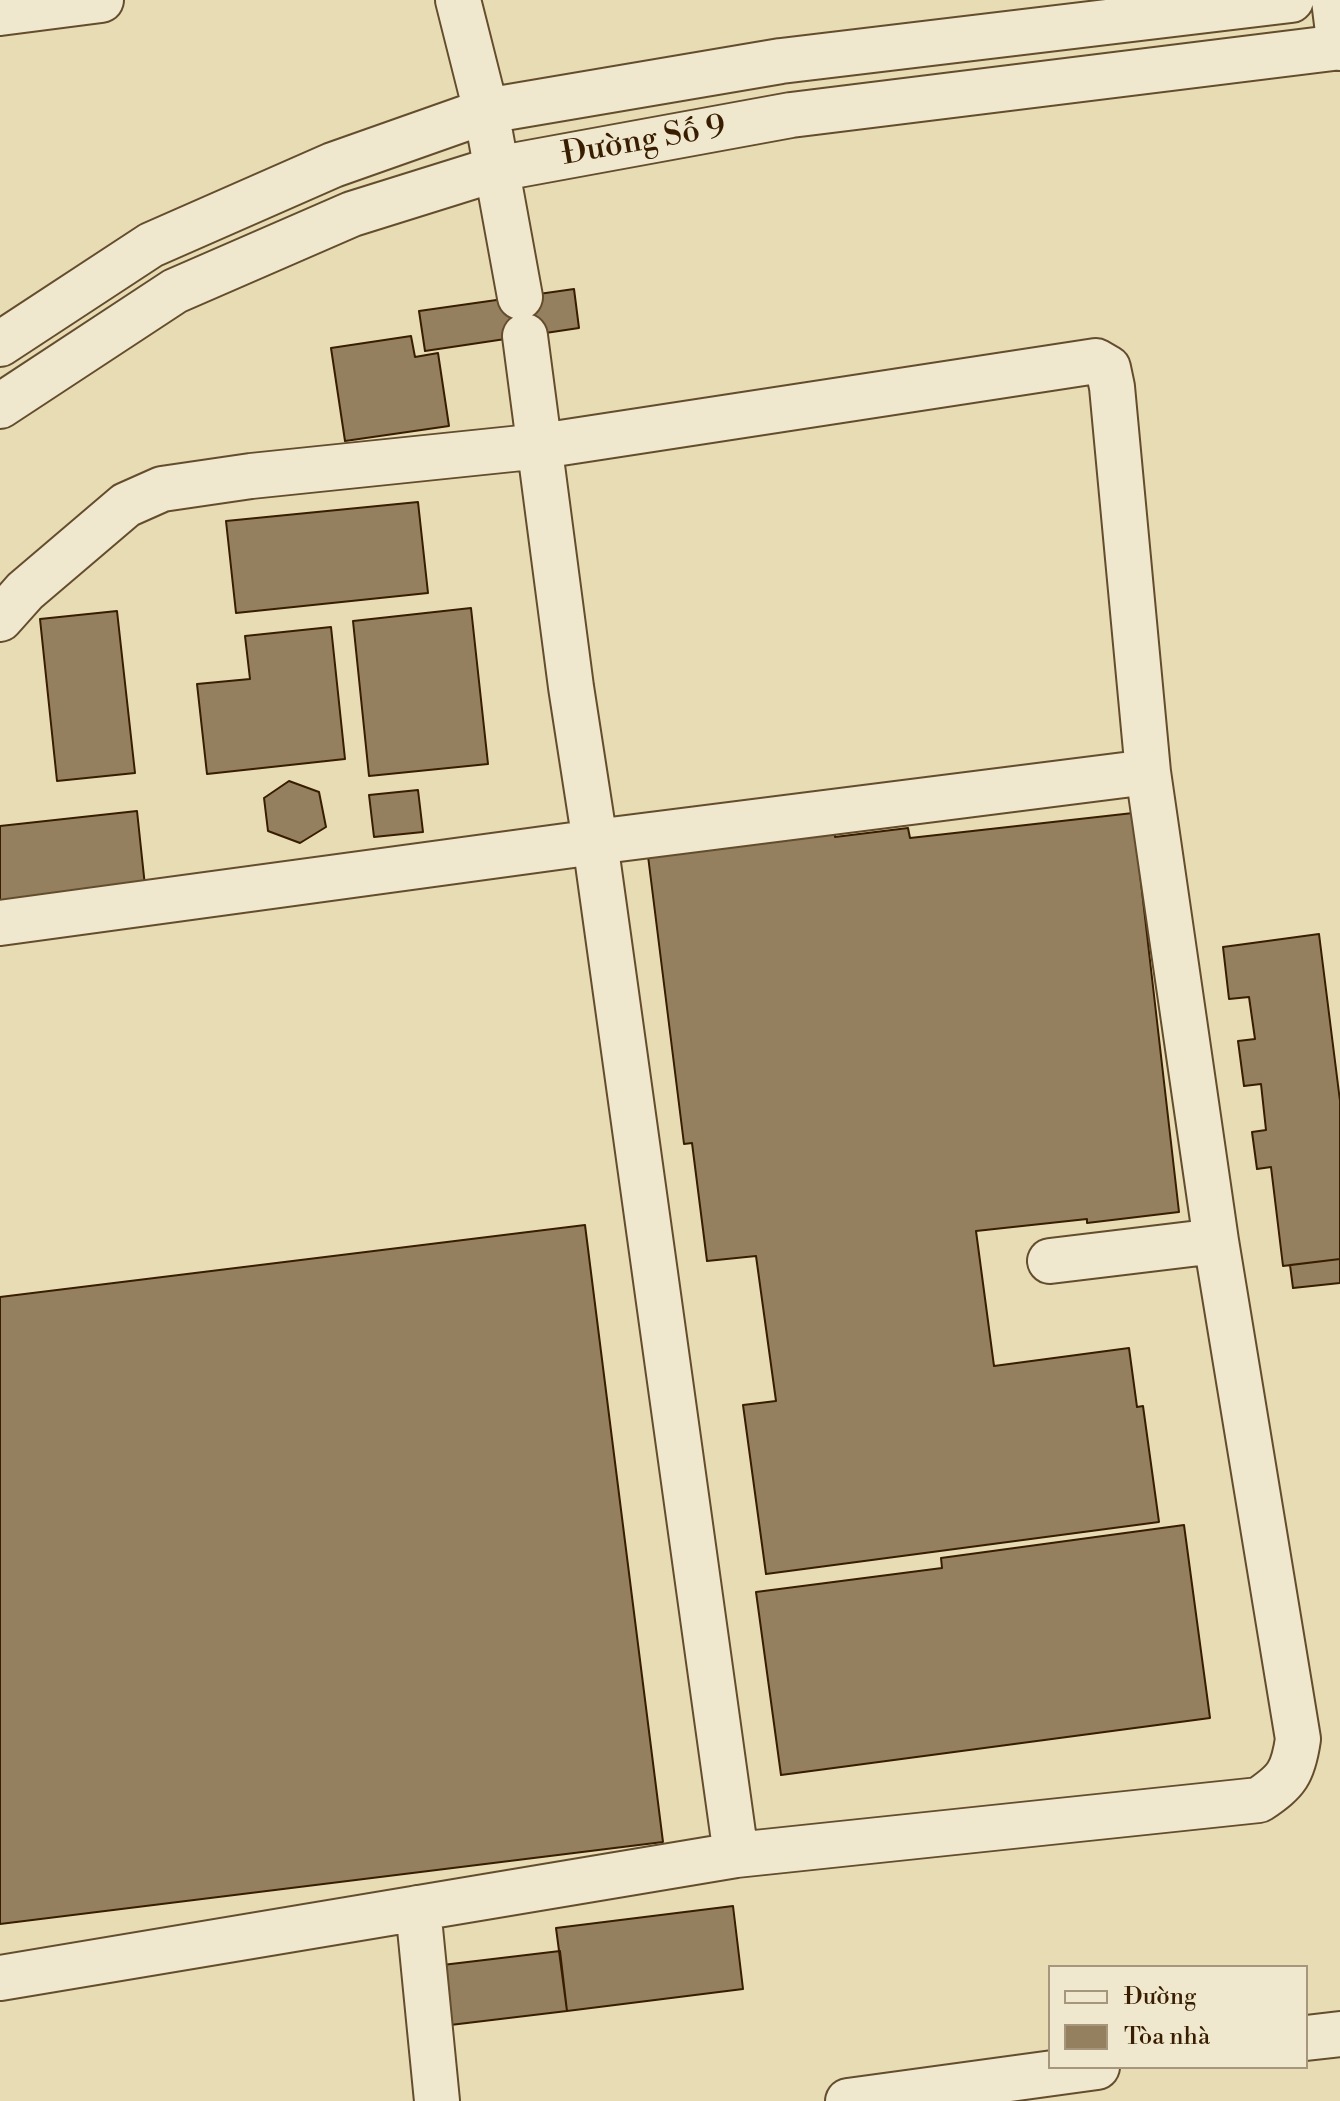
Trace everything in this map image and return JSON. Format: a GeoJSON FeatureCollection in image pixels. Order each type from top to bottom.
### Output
{"type":"FeatureCollection","features":[{"type":"Feature","properties":{"kind":"street"},"geometry":{"type":"LineString","coordinates":[[0,13],[101,0]]}},
{"type":"Feature","properties":{"kind":"street"},"geometry":{"type":"LineString","coordinates":[[458,0],[486,111],[523,316],[571,687],[736,1855]]}},
{"type":"Feature","properties":{"kind":"street","name":"Đường Số 9"},"geometry":{"type":"LineString","coordinates":[[0,344],[151,245],[333,165],[486,111],[781,61],[1291,0]]}},
{"type":"Feature","properties":{"kind":"street"},"geometry":{"type":"LineString","coordinates":[[1334,0],[1340,47]]}},
{"type":"Feature","properties":{"kind":"street","name":"Đường Số 9"},"geometry":{"type":"LineString","coordinates":[[0,406],[175,291],[352,214],[496,169],[791,115],[1340,47]]}},
{"type":"Feature","properties":{"kind":"street"},"geometry":{"type":"LineString","coordinates":[[0,619],[25,591],[126,505],[162,489],[251,476],[541,446],[1096,361],[1108,368],[1148,772],[1216,1241],[1298,1739],[1295,1760],[1285,1782],[1259,1800],[736,1855],[0,1978]]}},
{"type":"Feature","properties":{"kind":"street"},"geometry":{"type":"LineString","coordinates":[[0,923],[595,842],[1148,772]]}},
{"type":"Feature","properties":{"kind":"street"},"geometry":{"type":"LineString","coordinates":[[1050,1261],[1216,1241]]}},
{"type":"Feature","properties":{"kind":"street"},"geometry":{"type":"LineString","coordinates":[[418,1908],[437,2101]]}},
{"type":"Feature","properties":{"kind":"street"},"geometry":{"type":"LineString","coordinates":[[1308,2038],[1340,2034]]}},
{"type":"Feature","properties":{"kind":"street"},"geometry":{"type":"LineString","coordinates":[[848,2101],[1082,2069]]}},
{"type":"Feature","properties":{"kind":"building"},"geometry":{"type":"Polygon","coordinates":[[[574,289],[579,328],[425,351],[419,311],[574,289]]]}},
{"type":"Feature","properties":{"kind":"building"},"geometry":{"type":"Polygon","coordinates":[[[411,336],[415,357],[438,353],[449,426],[345,441],[331,348],[411,336]]]}},
{"type":"Feature","properties":{"kind":"building"},"geometry":{"type":"Polygon","coordinates":[[[418,502],[428,593],[236,613],[226,521],[418,502]]]}},
{"type":"Feature","properties":{"kind":"building"},"geometry":{"type":"Polygon","coordinates":[[[471,608],[488,764],[369,776],[353,621],[471,608]]]}},
{"type":"Feature","properties":{"kind":"building"},"geometry":{"type":"Polygon","coordinates":[[[117,611],[135,773],[57,781],[40,619],[117,611]]]}},
{"type":"Feature","properties":{"kind":"building"},"geometry":{"type":"Polygon","coordinates":[[[331,627],[345,759],[207,774],[197,684],[250,679],[245,636],[331,627]]]}},
{"type":"Feature","properties":{"kind":"building"},"geometry":{"type":"Polygon","coordinates":[[[289,781],[319,792],[326,827],[300,843],[268,831],[264,798],[289,781]]]}},
{"type":"Feature","properties":{"kind":"building"},"geometry":{"type":"Polygon","coordinates":[[[418,790],[423,832],[374,837],[369,795],[418,790]]]}},
{"type":"Feature","properties":{"kind":"building"},"geometry":{"type":"Polygon","coordinates":[[[137,811],[145,886],[0,901],[0,826],[137,811]]]}},
{"type":"Feature","properties":{"kind":"building"},"geometry":{"type":"Polygon","coordinates":[[[1133,813],[1179,1212],[976,1231],[994,1366],[1129,1348],[1137,1407],[1143,1406],[1159,1522],[766,1574],[743,1405],[776,1401],[756,1256],[707,1261],[692,1143],[684,1144],[647,848],[834,825],[835,837],[908,828],[910,838],[1133,813]]]}},
{"type":"Feature","properties":{"kind":"building"},"geometry":{"type":"Polygon","coordinates":[[[1319,934],[1340,1101],[1340,1259],[1283,1266],[1271,1167],[1257,1169],[1252,1132],[1266,1130],[1261,1084],[1244,1086],[1238,1041],[1255,1039],[1249,997],[1229,999],[1223,947],[1319,934]]]}},
{"type":"Feature","properties":{"kind":"building"},"geometry":{"type":"Polygon","coordinates":[[[585,1225],[663,1842],[0,1924],[0,1297],[585,1225]]]}},
{"type":"Feature","properties":{"kind":"building"},"geometry":{"type":"Polygon","coordinates":[[[1340,1259],[1340,1283],[1293,1288],[1290,1265],[1340,1259]]]}},
{"type":"Feature","properties":{"kind":"building"},"geometry":{"type":"Polygon","coordinates":[[[1184,1525],[1210,1718],[781,1775],[756,1592],[942,1568],[941,1558],[1184,1525]]]}},
{"type":"Feature","properties":{"kind":"building"},"geometry":{"type":"Polygon","coordinates":[[[733,1906],[743,1989],[567,2011],[556,1928],[733,1906]]]}},
{"type":"Feature","properties":{"kind":"building"},"geometry":{"type":"Polygon","coordinates":[[[560,1951],[567,2011],[442,2026],[434,1966],[560,1951]]]}}]}
